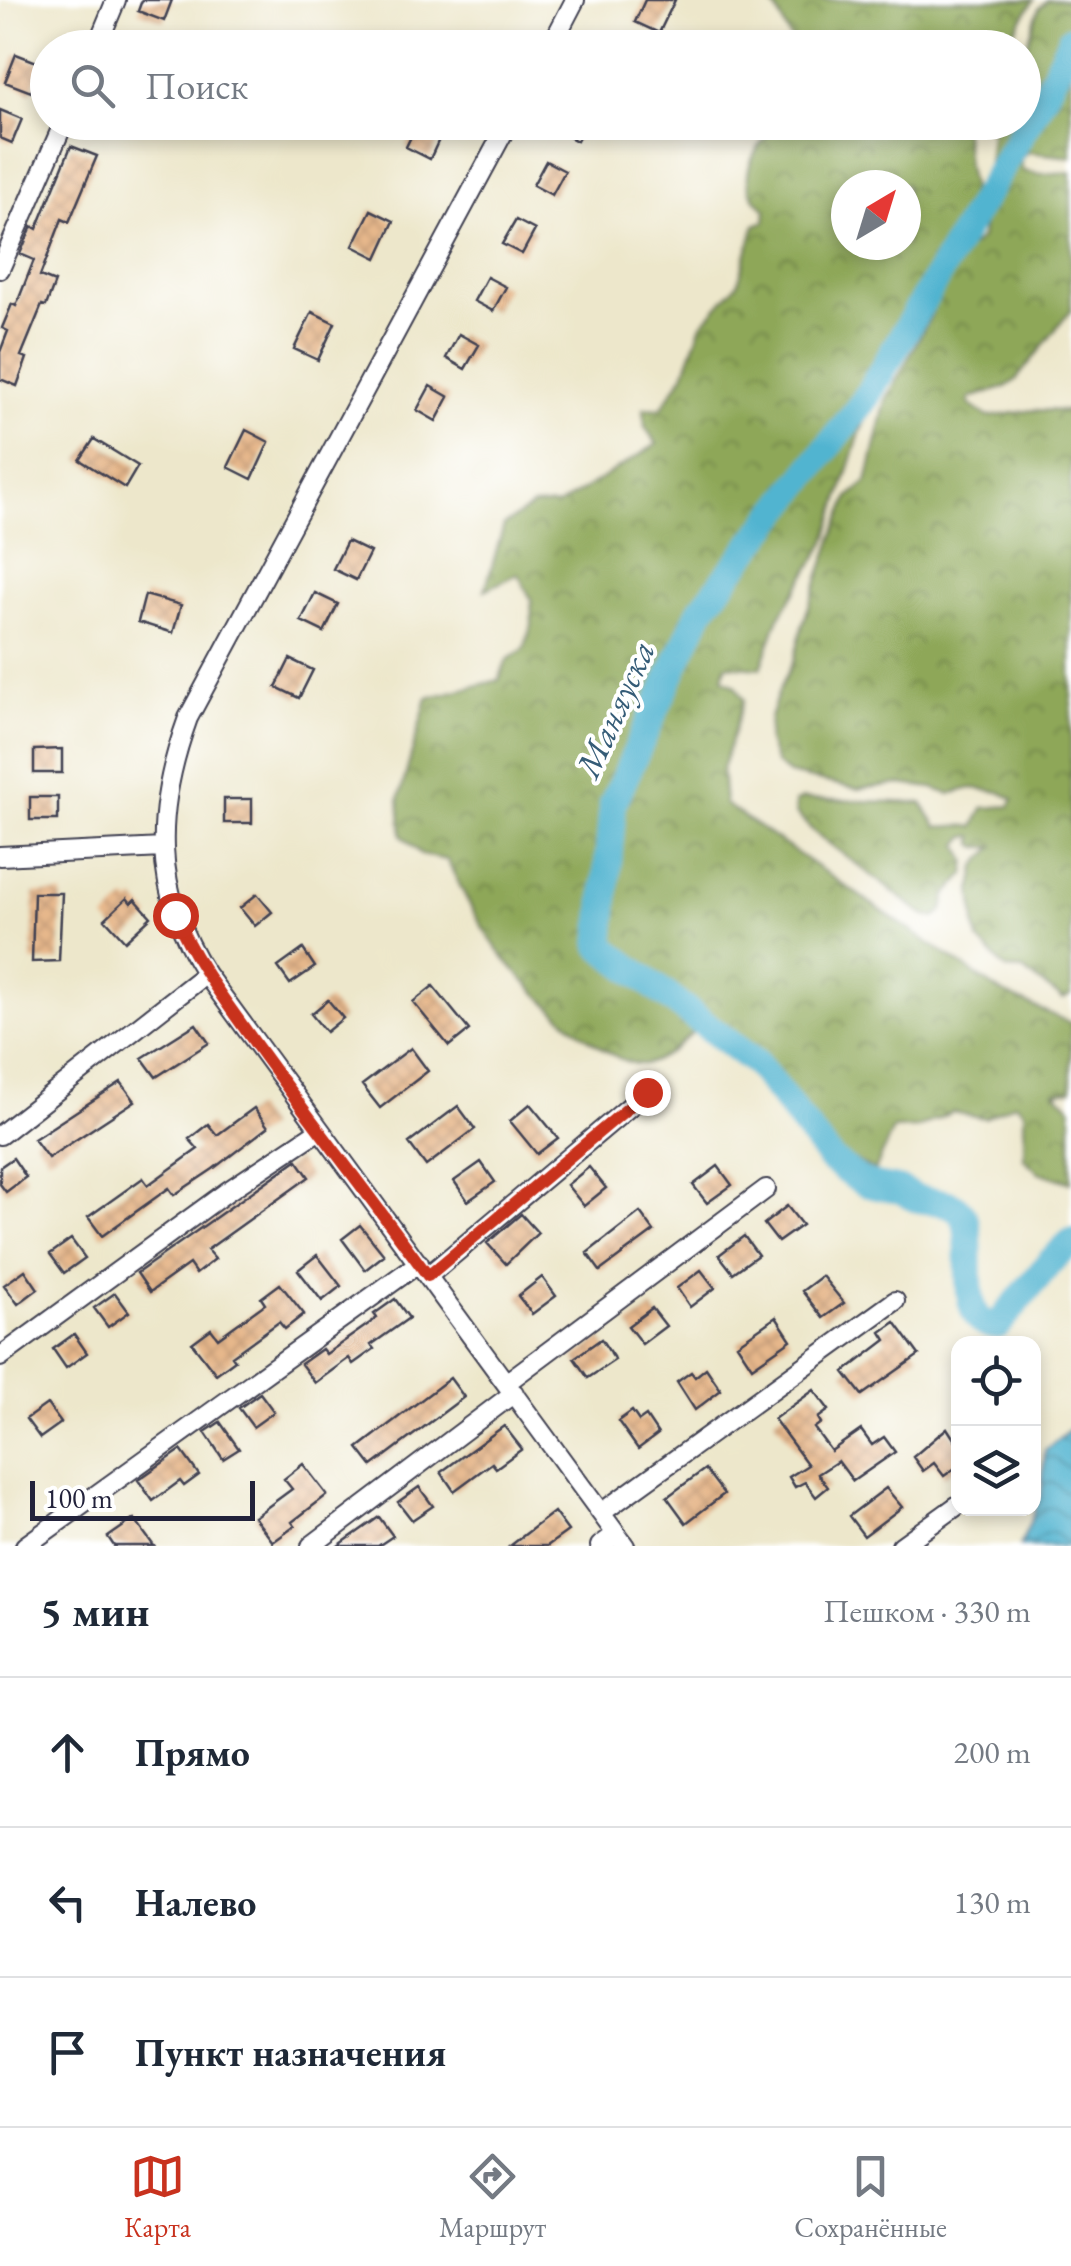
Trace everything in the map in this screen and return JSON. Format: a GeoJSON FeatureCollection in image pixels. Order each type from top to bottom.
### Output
{"type":"FeatureCollection","features":[{"type":"Feature","properties":{"kind":"street"},"geometry":{"type":"LineString","coordinates":[[104,30],[116,0]]}},
{"type":"Feature","properties":{"kind":"street"},"geometry":{"type":"LineString","coordinates":[[560,30],[576,0]]}},
{"type":"Feature","properties":{"kind":"street"},"geometry":{"type":"LineString","coordinates":[[0,270],[56,140]]}},
{"type":"Feature","properties":{"kind":"street"},"geometry":{"type":"LineString","coordinates":[[499,140],[188,718],[169,776],[163,848],[166,881],[188,946],[318,1131],[621,1540],[600,1546]]}},
{"type":"Feature","properties":{"kind":"street"},"geometry":{"type":"LineString","coordinates":[[0,856],[163,848]]}},
{"type":"Feature","properties":{"kind":"street"},"geometry":{"type":"LineString","coordinates":[[0,1135],[206,974]]}},
{"type":"Feature","properties":{"kind":"street"},"geometry":{"type":"LineString","coordinates":[[26,1546],[424,1270],[647,1092]]}},
{"type":"Feature","properties":{"kind":"street"},"geometry":{"type":"LineString","coordinates":[[0,1357],[228,1191],[318,1131]]}},
{"type":"Feature","properties":{"kind":"street"},"geometry":{"type":"LineString","coordinates":[[311,1546],[766,1189]]}},
{"type":"Feature","properties":{"kind":"street"},"geometry":{"type":"LineString","coordinates":[[601,1513],[895,1302]]}},
{"type":"Feature","properties":{"kind":"street"},"geometry":{"type":"LineString","coordinates":[[901,1546],[951,1509]]}},
{"type":"Feature","properties":{"kind":"green space"},"geometry":{"type":"Polygon","coordinates":[[[768,0],[1034,0],[1015,30],[787,30],[768,0]]]}},
{"type":"Feature","properties":{"kind":"green space"},"geometry":{"type":"Polygon","coordinates":[[[1047,0],[1071,0],[1071,157],[1027,152],[1020,160],[1023,171],[1071,172],[1071,310],[1016,380],[1004,388],[970,398],[969,404],[988,417],[1034,410],[1071,411],[1071,995],[1063,999],[1023,970],[1006,969],[978,940],[972,889],[976,866],[994,847],[978,847],[974,836],[965,837],[959,845],[967,862],[965,874],[946,896],[943,910],[936,918],[925,916],[814,832],[796,814],[795,802],[803,799],[922,803],[937,826],[974,827],[983,808],[1010,806],[1014,799],[972,788],[949,794],[900,784],[858,789],[789,774],[776,764],[768,741],[778,693],[794,660],[836,529],[849,497],[867,482],[886,400],[930,317],[942,282],[964,246],[972,246],[981,238],[990,140],[1041,140],[1041,30],[1032,30],[1039,8],[1047,0]]]}},
{"type":"Feature","properties":{"kind":"green space"},"geometry":{"type":"Polygon","coordinates":[[[764,140],[965,140],[974,199],[886,372],[860,433],[826,542],[778,619],[761,668],[726,665],[723,679],[736,686],[744,700],[722,769],[725,804],[1001,992],[1071,1023],[1071,1090],[1055,1092],[1071,1107],[1071,1183],[1038,1172],[1024,1159],[1024,1111],[1015,1103],[985,1118],[952,1112],[918,1128],[893,1129],[875,1171],[837,1152],[764,1064],[707,1020],[653,1062],[629,1062],[611,1054],[570,1024],[505,959],[481,924],[447,860],[422,855],[402,836],[399,799],[427,698],[499,680],[507,660],[524,649],[532,625],[531,599],[518,574],[485,590],[504,525],[533,506],[559,505],[657,444],[645,427],[644,408],[661,409],[684,374],[702,324],[738,283],[755,225],[765,221],[766,209],[749,188],[748,176],[764,140]]]}},
{"type":"Feature","properties":{"kind":"water"},"geometry":{"type":"Polygon","coordinates":[[[1071,1428],[1071,1546],[1020,1546],[1033,1516],[1041,1516],[1045,1450],[1071,1428]]]}},
{"type":"Feature","properties":{"kind":"building"},"geometry":{"type":"Polygon","coordinates":[[[142,0],[172,0],[164,21],[138,11],[142,0]]]}},
{"type":"Feature","properties":{"kind":"building"},"geometry":{"type":"Polygon","coordinates":[[[645,0],[675,0],[660,30],[635,22],[645,0]]]}},
{"type":"Feature","properties":{"kind":"building"},"geometry":{"type":"Polygon","coordinates":[[[16,54],[30,59],[30,92],[5,82],[16,54]]]}},
{"type":"Feature","properties":{"kind":"building"},"geometry":{"type":"Polygon","coordinates":[[[0,110],[22,119],[12,143],[0,138],[0,110]]]}},
{"type":"Feature","properties":{"kind":"building"},"geometry":{"type":"Polygon","coordinates":[[[409,140],[439,140],[430,159],[406,147],[409,140]]]}},
{"type":"Feature","properties":{"kind":"building"},"geometry":{"type":"Polygon","coordinates":[[[71,146],[97,156],[69,222],[62,219],[40,276],[55,282],[21,356],[27,358],[17,386],[0,379],[0,352],[8,331],[2,328],[12,304],[16,306],[34,260],[20,254],[32,226],[37,229],[71,146]]]}},
{"type":"Feature","properties":{"kind":"building"},"geometry":{"type":"Polygon","coordinates":[[[546,161],[565,171],[552,195],[533,185],[546,161]]]}},
{"type":"Feature","properties":{"kind":"building"},"geometry":{"type":"Polygon","coordinates":[[[371,210],[394,221],[377,258],[353,246],[371,210]]]}},
{"type":"Feature","properties":{"kind":"building"},"geometry":{"type":"Polygon","coordinates":[[[516,220],[535,230],[522,254],[502,244],[516,220]]]}},
{"type":"Feature","properties":{"kind":"building"},"geometry":{"type":"Polygon","coordinates":[[[487,277],[506,287],[493,311],[474,301],[487,277]]]}},
{"type":"Feature","properties":{"kind":"building"},"geometry":{"type":"Polygon","coordinates":[[[312,312],[335,323],[318,360],[294,349],[312,312]]]}},
{"type":"Feature","properties":{"kind":"building"},"geometry":{"type":"Polygon","coordinates":[[[459,334],[479,345],[465,369],[446,358],[459,334]]]}},
{"type":"Feature","properties":{"kind":"building"},"geometry":{"type":"Polygon","coordinates":[[[430,386],[449,397],[436,421],[417,410],[430,386]]]}},
{"type":"Feature","properties":{"kind":"building"},"geometry":{"type":"Polygon","coordinates":[[[246,430],[269,442],[252,479],[228,467],[246,430]]]}},
{"type":"Feature","properties":{"kind":"building"},"geometry":{"type":"Polygon","coordinates":[[[94,439],[138,466],[125,488],[80,460],[94,439]]]}},
{"type":"Feature","properties":{"kind":"building"},"geometry":{"type":"Polygon","coordinates":[[[347,541],[370,552],[356,580],[333,569],[347,541]]]}},
{"type":"Feature","properties":{"kind":"building"},"geometry":{"type":"Polygon","coordinates":[[[315,593],[338,604],[324,632],[301,621],[315,593]]]}},
{"type":"Feature","properties":{"kind":"building"},"geometry":{"type":"Polygon","coordinates":[[[145,595],[181,605],[173,633],[138,622],[145,595]]]}},
{"type":"Feature","properties":{"kind":"building"},"geometry":{"type":"Polygon","coordinates":[[[290,659],[313,670],[299,698],[276,687],[290,659]]]}},
{"type":"Feature","properties":{"kind":"building"},"geometry":{"type":"Polygon","coordinates":[[[62,749],[62,773],[34,773],[34,750],[62,749]]]}},
{"type":"Feature","properties":{"kind":"building"},"geometry":{"type":"Polygon","coordinates":[[[30,797],[58,797],[58,820],[30,820],[30,797]]]}},
{"type":"Feature","properties":{"kind":"building"},"geometry":{"type":"Polygon","coordinates":[[[224,799],[252,799],[252,823],[224,823],[224,799]]]}},
{"type":"Feature","properties":{"kind":"building"},"geometry":{"type":"Polygon","coordinates":[[[34,893],[62,893],[59,961],[32,962],[34,893]]]}},
{"type":"Feature","properties":{"kind":"building"},"geometry":{"type":"Polygon","coordinates":[[[257,894],[272,912],[255,926],[240,908],[257,894]]]}},
{"type":"Feature","properties":{"kind":"building"},"geometry":{"type":"Polygon","coordinates":[[[127,898],[131,903],[135,899],[151,917],[125,941],[105,919],[127,898]]]}},
{"type":"Feature","properties":{"kind":"building"},"geometry":{"type":"Polygon","coordinates":[[[303,949],[315,967],[290,984],[278,967],[303,949]]]}},
{"type":"Feature","properties":{"kind":"building"},"geometry":{"type":"Polygon","coordinates":[[[433,986],[469,1030],[449,1046],[413,1002],[433,986]]]}},
{"type":"Feature","properties":{"kind":"building"},"geometry":{"type":"Polygon","coordinates":[[[328,1000],[343,1018],[326,1032],[311,1014],[328,1000]]]}},
{"type":"Feature","properties":{"kind":"building"},"geometry":{"type":"Polygon","coordinates":[[[196,1024],[209,1043],[156,1077],[142,1058],[196,1024]]]}},
{"type":"Feature","properties":{"kind":"building"},"geometry":{"type":"Polygon","coordinates":[[[411,1048],[428,1071],[380,1108],[362,1085],[411,1048]]]}},
{"type":"Feature","properties":{"kind":"building"},"geometry":{"type":"Polygon","coordinates":[[[121,1082],[135,1101],[48,1158],[34,1139],[121,1082]]]}},
{"type":"Feature","properties":{"kind":"building"},"geometry":{"type":"Polygon","coordinates":[[[530,1104],[558,1138],[537,1154],[510,1121],[530,1104]]]}},
{"type":"Feature","properties":{"kind":"building"},"geometry":{"type":"Polygon","coordinates":[[[458,1106],[475,1129],[426,1166],[409,1143],[458,1106]]]}},
{"type":"Feature","properties":{"kind":"building"},"geometry":{"type":"Polygon","coordinates":[[[254,1108],[268,1127],[174,1195],[169,1188],[102,1236],[88,1217],[143,1178],[148,1185],[198,1149],[189,1139],[208,1124],[217,1135],[254,1108]]]}},
{"type":"Feature","properties":{"kind":"building"},"geometry":{"type":"Polygon","coordinates":[[[13,1158],[26,1177],[6,1192],[0,1184],[0,1167],[13,1158]]]}},
{"type":"Feature","properties":{"kind":"building"},"geometry":{"type":"Polygon","coordinates":[[[297,1160],[309,1177],[207,1250],[215,1259],[196,1274],[189,1264],[150,1292],[137,1273],[297,1160]]]}},
{"type":"Feature","properties":{"kind":"building"},"geometry":{"type":"Polygon","coordinates":[[[481,1162],[495,1182],[468,1201],[454,1181],[481,1162]]]}},
{"type":"Feature","properties":{"kind":"building"},"geometry":{"type":"Polygon","coordinates":[[[718,1166],[732,1185],[707,1203],[693,1185],[718,1166]]]}},
{"type":"Feature","properties":{"kind":"building"},"geometry":{"type":"Polygon","coordinates":[[[589,1167],[606,1188],[584,1206],[567,1185],[589,1167]]]}},
{"type":"Feature","properties":{"kind":"building"},"geometry":{"type":"Polygon","coordinates":[[[787,1206],[802,1225],[778,1242],[764,1224],[787,1206]]]}},
{"type":"Feature","properties":{"kind":"building"},"geometry":{"type":"Polygon","coordinates":[[[640,1212],[654,1231],[600,1271],[587,1253],[640,1212]]]}},
{"type":"Feature","properties":{"kind":"building"},"geometry":{"type":"Polygon","coordinates":[[[521,1214],[538,1233],[506,1264],[487,1243],[521,1214]]]}},
{"type":"Feature","properties":{"kind":"building"},"geometry":{"type":"Polygon","coordinates":[[[360,1225],[384,1255],[365,1270],[342,1239],[360,1225]]]}},
{"type":"Feature","properties":{"kind":"building"},"geometry":{"type":"Polygon","coordinates":[[[744,1236],[758,1255],[733,1273],[719,1255],[744,1236]]]}},
{"type":"Feature","properties":{"kind":"building"},"geometry":{"type":"Polygon","coordinates":[[[71,1239],[85,1258],[64,1273],[50,1254],[71,1239]]]}},
{"type":"Feature","properties":{"kind":"building"},"geometry":{"type":"Polygon","coordinates":[[[317,1255],[341,1286],[322,1301],[298,1270],[317,1255]]]}},
{"type":"Feature","properties":{"kind":"building"},"geometry":{"type":"Polygon","coordinates":[[[25,1270],[38,1289],[18,1304],[4,1285],[25,1270]]]}},
{"type":"Feature","properties":{"kind":"building"},"geometry":{"type":"Polygon","coordinates":[[[701,1270],[715,1288],[690,1307],[677,1288],[701,1270]]]}},
{"type":"Feature","properties":{"kind":"building"},"geometry":{"type":"Polygon","coordinates":[[[822,1276],[844,1303],[823,1318],[802,1291],[822,1276]]]}},
{"type":"Feature","properties":{"kind":"building"},"geometry":{"type":"Polygon","coordinates":[[[542,1277],[556,1296],[532,1314],[518,1296],[542,1277]]]}},
{"type":"Feature","properties":{"kind":"building"},"geometry":{"type":"Polygon","coordinates":[[[280,1284],[304,1314],[285,1329],[279,1322],[232,1356],[235,1360],[216,1374],[192,1343],[211,1329],[218,1338],[265,1304],[261,1298],[280,1284]]]}},
{"type":"Feature","properties":{"kind":"building"},"geometry":{"type":"Polygon","coordinates":[[[115,1293],[129,1312],[108,1327],[94,1308],[115,1293]]]}},
{"type":"Feature","properties":{"kind":"building"},"geometry":{"type":"Polygon","coordinates":[[[395,1299],[409,1318],[371,1345],[374,1349],[353,1364],[349,1358],[315,1383],[301,1364],[322,1349],[326,1354],[377,1318],[374,1314],[395,1299]]]}},
{"type":"Feature","properties":{"kind":"building"},"geometry":{"type":"Polygon","coordinates":[[[652,1308],[666,1326],[642,1344],[628,1326],[652,1308]]]}},
{"type":"Feature","properties":{"kind":"building"},"geometry":{"type":"Polygon","coordinates":[[[776,1317],[791,1340],[752,1367],[737,1344],[776,1317]]]}},
{"type":"Feature","properties":{"kind":"building"},"geometry":{"type":"Polygon","coordinates":[[[895,1322],[919,1355],[862,1395],[844,1372],[886,1340],[881,1332],[895,1322]]]}},
{"type":"Feature","properties":{"kind":"building"},"geometry":{"type":"Polygon","coordinates":[[[74,1334],[87,1353],[66,1368],[53,1349],[74,1334]]]}},
{"type":"Feature","properties":{"kind":"building"},"geometry":{"type":"Polygon","coordinates":[[[601,1339],[615,1360],[588,1378],[574,1358],[601,1339]]]}},
{"type":"Feature","properties":{"kind":"building"},"geometry":{"type":"Polygon","coordinates":[[[706,1368],[721,1390],[695,1410],[677,1382],[691,1372],[695,1377],[706,1368]]]}},
{"type":"Feature","properties":{"kind":"building"},"geometry":{"type":"Polygon","coordinates":[[[450,1378],[464,1397],[372,1466],[358,1448],[450,1378]]]}},
{"type":"Feature","properties":{"kind":"building"},"geometry":{"type":"Polygon","coordinates":[[[814,1390],[829,1410],[818,1418],[821,1423],[814,1428],[831,1451],[861,1430],[872,1445],[884,1437],[895,1452],[853,1481],[838,1461],[818,1474],[828,1487],[816,1497],[805,1482],[795,1487],[789,1477],[808,1465],[774,1419],[814,1390]]]}},
{"type":"Feature","properties":{"kind":"building"},"geometry":{"type":"Polygon","coordinates":[[[260,1393],[274,1412],[253,1427],[239,1408],[260,1393]]]}},
{"type":"Feature","properties":{"kind":"building"},"geometry":{"type":"Polygon","coordinates":[[[47,1404],[61,1423],[40,1438],[26,1419],[47,1404]]]}},
{"type":"Feature","properties":{"kind":"building"},"geometry":{"type":"Polygon","coordinates":[[[632,1411],[639,1421],[646,1416],[658,1434],[638,1449],[618,1421],[632,1411]]]}},
{"type":"Feature","properties":{"kind":"building"},"geometry":{"type":"Polygon","coordinates":[[[220,1422],[239,1449],[223,1459],[205,1432],[220,1422]]]}},
{"type":"Feature","properties":{"kind":"building"},"geometry":{"type":"Polygon","coordinates":[[[504,1426],[522,1449],[496,1468],[492,1463],[454,1491],[441,1472],[504,1426]]]}},
{"type":"Feature","properties":{"kind":"building"},"geometry":{"type":"Polygon","coordinates":[[[947,1428],[951,1434],[951,1471],[944,1476],[934,1463],[923,1471],[913,1457],[947,1428]]]}},
{"type":"Feature","properties":{"kind":"building"},"geometry":{"type":"Polygon","coordinates":[[[181,1450],[199,1475],[184,1486],[180,1481],[153,1501],[138,1480],[181,1450]]]}},
{"type":"Feature","properties":{"kind":"building"},"geometry":{"type":"Polygon","coordinates":[[[303,1464],[327,1495],[273,1542],[254,1517],[292,1489],[284,1479],[303,1464]]]}},
{"type":"Feature","properties":{"kind":"building"},"geometry":{"type":"Polygon","coordinates":[[[705,1469],[724,1494],[686,1523],[667,1497],[705,1469]]]}},
{"type":"Feature","properties":{"kind":"building"},"geometry":{"type":"Polygon","coordinates":[[[419,1487],[433,1506],[412,1520],[398,1502],[419,1487]]]}},
{"type":"Feature","properties":{"kind":"building"},"geometry":{"type":"Polygon","coordinates":[[[886,1488],[902,1507],[864,1536],[849,1516],[886,1488]]]}},
{"type":"Feature","properties":{"kind":"building"},"geometry":{"type":"Polygon","coordinates":[[[554,1512],[568,1531],[547,1546],[510,1546],[554,1512]]]}},
{"type":"Feature","properties":{"kind":"building"},"geometry":{"type":"Polygon","coordinates":[[[379,1517],[393,1536],[378,1546],[338,1546],[379,1517]]]}},
{"type":"Feature","properties":{"kind":"building"},"geometry":{"type":"Polygon","coordinates":[[[134,1519],[154,1546],[114,1546],[108,1537],[134,1519]]]}},
{"type":"Feature","properties":{"kind":"waterway","name":"Маняуска"},"geometry":{"type":"LineString","coordinates":[[1041,100],[1071,39]]}},
{"type":"Feature","properties":{"kind":"waterway","name":"Маняуска"},"geometry":{"type":"LineString","coordinates":[[1017,140],[864,401],[700,611],[613,803],[601,946],[757,1064],[831,1160],[868,1184],[954,1206],[964,1217],[971,1299],[984,1322],[998,1325],[1071,1242]]}},
{"type":"Feature","properties":{"kind":"route"},"geometry":{"type":"LineString","coordinates":[[175,915],[206,974],[428,1276],[647,1092]]}}]}
